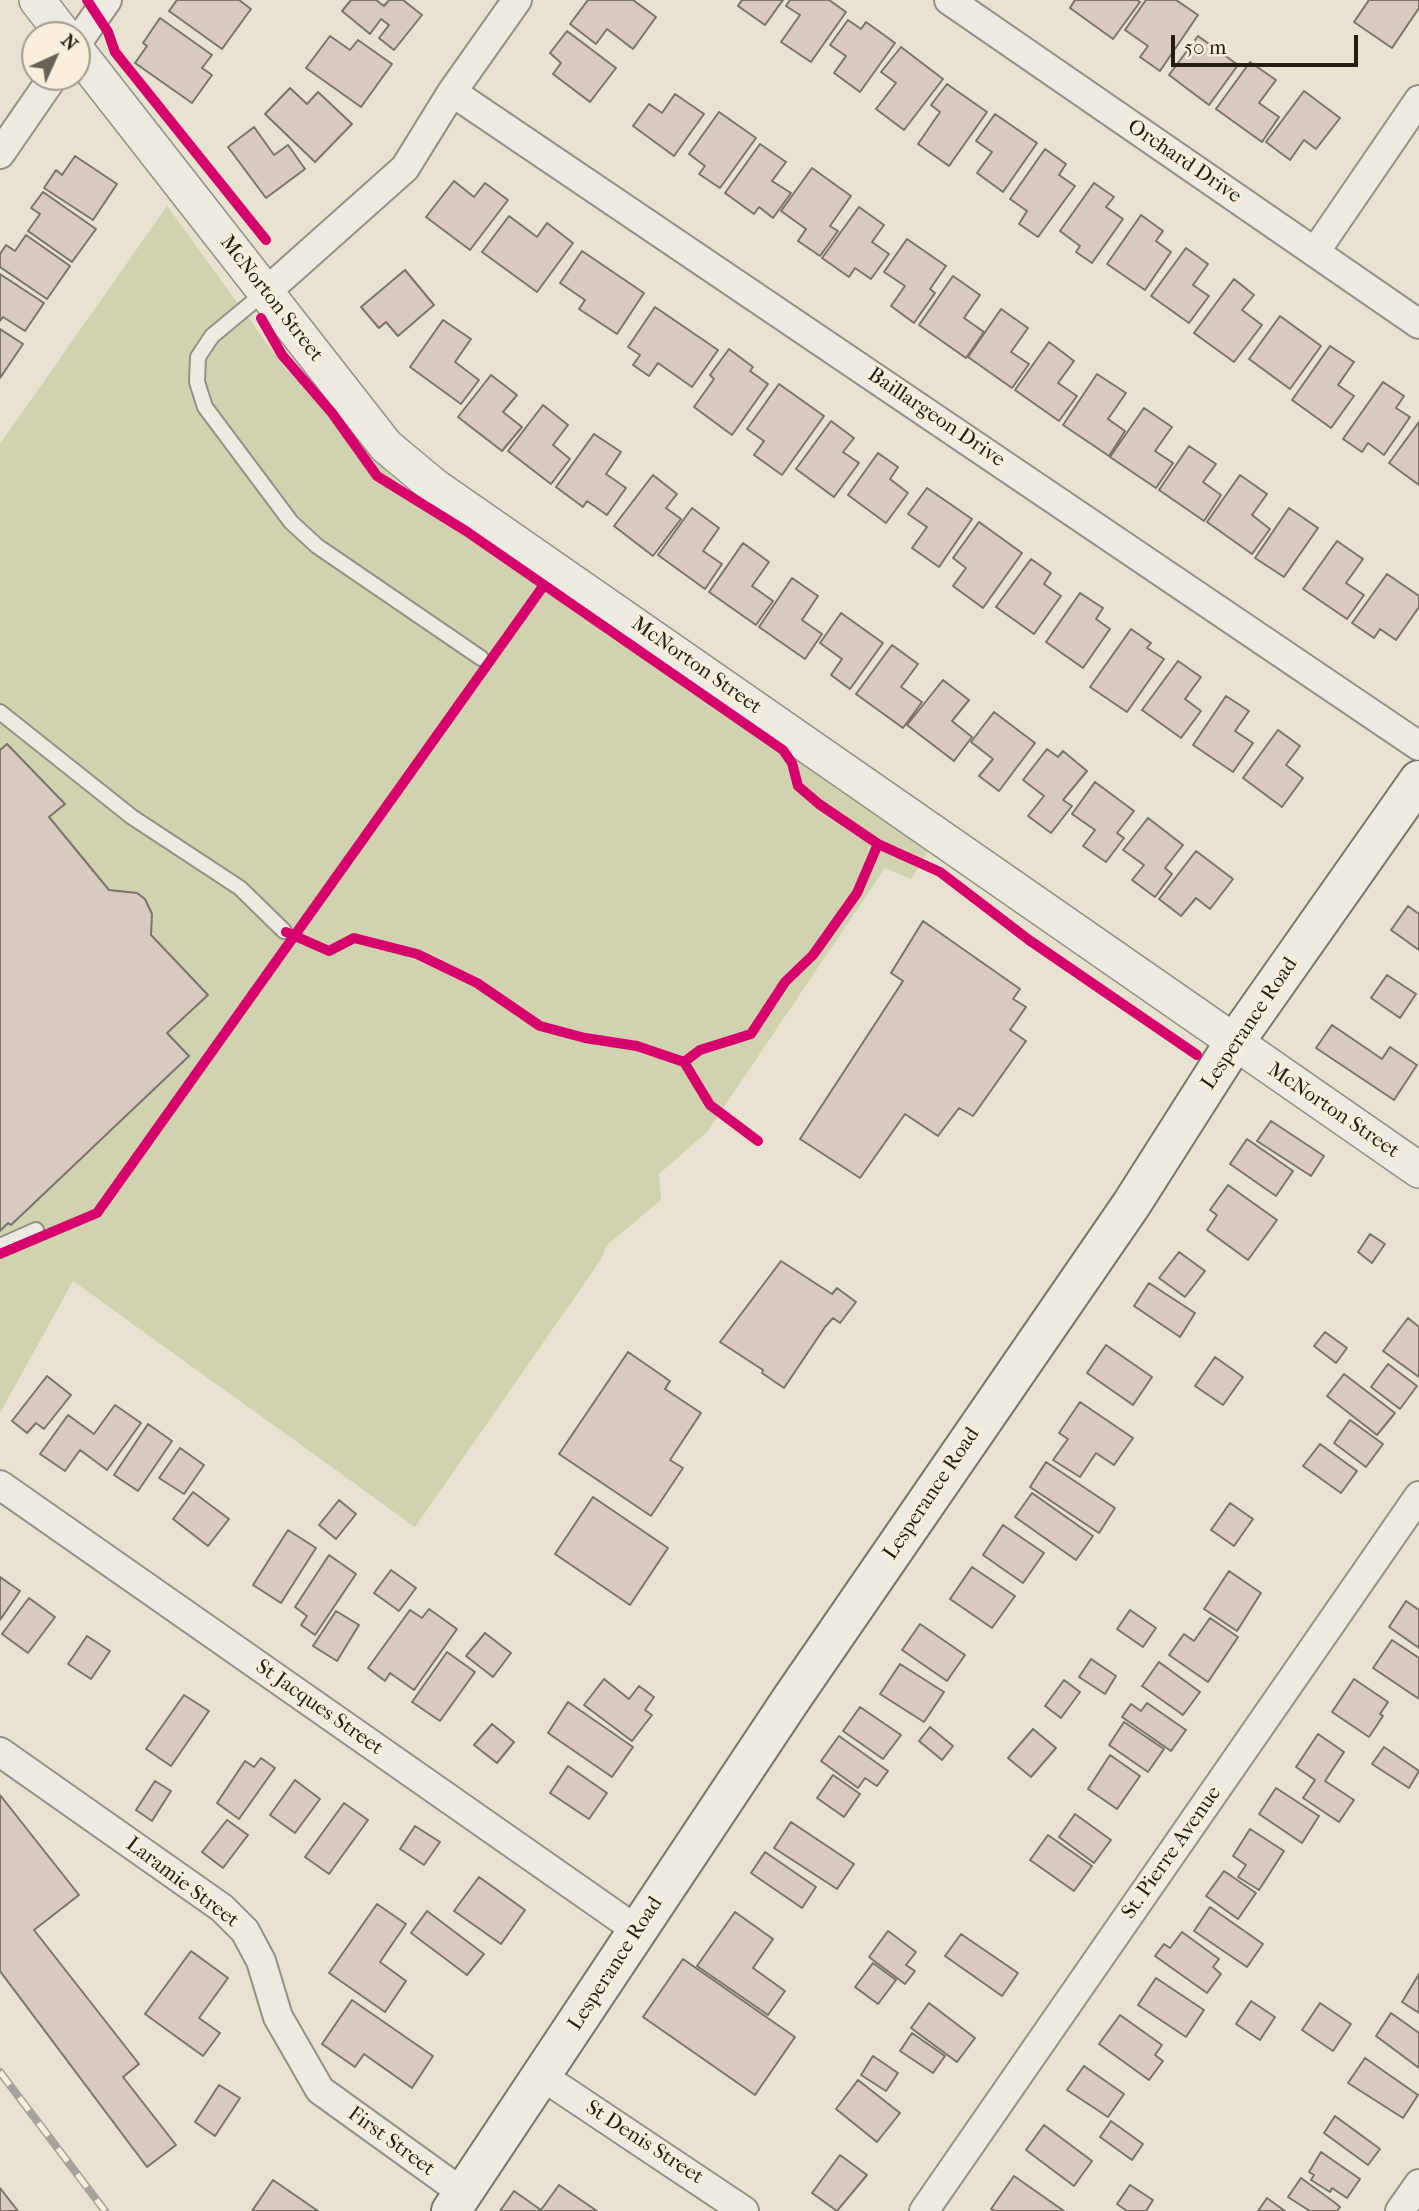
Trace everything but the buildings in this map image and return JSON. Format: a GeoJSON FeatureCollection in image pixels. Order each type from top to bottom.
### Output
{"type":"FeatureCollection","features":[{"type":"Feature","properties":{"kind":"main road","name":"Lesperance Road"},"geometry":{"type":"LineString","coordinates":[[457,2202],[792,1698],[1131,1205],[1234,1043],[1419,780]]}},
{"type":"Feature","properties":{"kind":"street"},"geometry":{"type":"LineString","coordinates":[[37,0],[53,21]]}},
{"type":"Feature","properties":{"kind":"street"},"geometry":{"type":"LineString","coordinates":[[91,23],[107,0]]}},
{"type":"Feature","properties":{"kind":"street"},"geometry":{"type":"LineString","coordinates":[[267,290],[405,167],[452,92],[517,0]]}},
{"type":"Feature","properties":{"kind":"street","name":"Orchard Drive"},"geometry":{"type":"LineString","coordinates":[[948,0],[1419,324]]}},
{"type":"Feature","properties":{"kind":"street","name":"McNorton Street"},"geometry":{"type":"LineString","coordinates":[[91,69],[267,290],[386,446],[434,486],[556,567],[1419,1170]]}},
{"type":"Feature","properties":{"kind":"street"},"geometry":{"type":"LineString","coordinates":[[0,154],[43,91]]}},
{"type":"Feature","properties":{"kind":"street","name":"Baillargeon Drive"},"geometry":{"type":"LineString","coordinates":[[452,92],[1419,746]]}},
{"type":"Feature","properties":{"kind":"street"},"geometry":{"type":"LineString","coordinates":[[1315,252],[1419,100]]}},
{"type":"Feature","properties":{"kind":"street","name":"St Jacques Street"},"geometry":{"type":"LineString","coordinates":[[0,1485],[638,1931]]}},
{"type":"Feature","properties":{"kind":"street","name":"St. Pierre Avenue"},"geometry":{"type":"LineString","coordinates":[[924,2211],[1419,1496]]}},
{"type":"Feature","properties":{"kind":"street","name":"Laramie Street"},"geometry":{"type":"LineString","coordinates":[[0,1752],[222,1908],[245,1931],[261,1961],[278,2017],[320,2090]]}},
{"type":"Feature","properties":{"kind":"street","name":"St Denis Street"},"geometry":{"type":"LineString","coordinates":[[542,2077],[744,2211]]}},
{"type":"Feature","properties":{"kind":"street","name":"First Street"},"geometry":{"type":"LineString","coordinates":[[320,2090],[457,2202]]}},
{"type":"Feature","properties":{"kind":"street"},"geometry":{"type":"LineString","coordinates":[[1400,2211],[1419,2183]]}},
{"type":"Feature","properties":{"kind":"lane"},"geometry":{"type":"LineString","coordinates":[[267,290],[212,335],[198,358],[197,382],[205,407],[291,522],[317,546],[481,658]]}},
{"type":"Feature","properties":{"kind":"lane"},"geometry":{"type":"LineString","coordinates":[[0,712],[132,817],[240,888],[284,931]]}},
{"type":"Feature","properties":{"kind":"lane"},"geometry":{"type":"LineString","coordinates":[[0,1246],[36,1230]]}},
{"type":"Feature","properties":{"kind":"green space"},"geometry":{"type":"Polygon","coordinates":[[[167,206],[285,368],[403,488],[559,588],[931,847],[911,879],[885,868],[707,1132],[659,1174],[661,1200],[607,1245],[600,1261],[415,1527],[73,1281],[0,1413],[0,444],[167,206]]]}},
{"type":"Feature","properties":{"kind":"railway"},"geometry":{"type":"LineString","coordinates":[[0,2072],[105,2211]]}},
{"type":"Feature","properties":{"kind":"cycle path"},"geometry":{"type":"LineString","coordinates":[[87,0],[108,32],[115,52],[266,240]]}},
{"type":"Feature","properties":{"kind":"cycle path"},"geometry":{"type":"LineString","coordinates":[[261,318],[282,355],[332,413],[377,476],[466,531],[783,750],[792,763],[798,786],[819,804],[878,844],[940,872],[1029,940],[1197,1055]]}},
{"type":"Feature","properties":{"kind":"cycle path"},"geometry":{"type":"LineString","coordinates":[[0,1254],[97,1213],[544,585]]}},
{"type":"Feature","properties":{"kind":"cycle path"},"geometry":{"type":"LineString","coordinates":[[684,1062],[700,1050],[751,1034],[785,982],[813,955],[857,893],[878,844]]}},
{"type":"Feature","properties":{"kind":"cycle path"},"geometry":{"type":"LineString","coordinates":[[286,932],[329,951],[354,938],[417,954],[477,983],[540,1026],[585,1038],[637,1046],[684,1062],[710,1105],[758,1141]]}}]}
